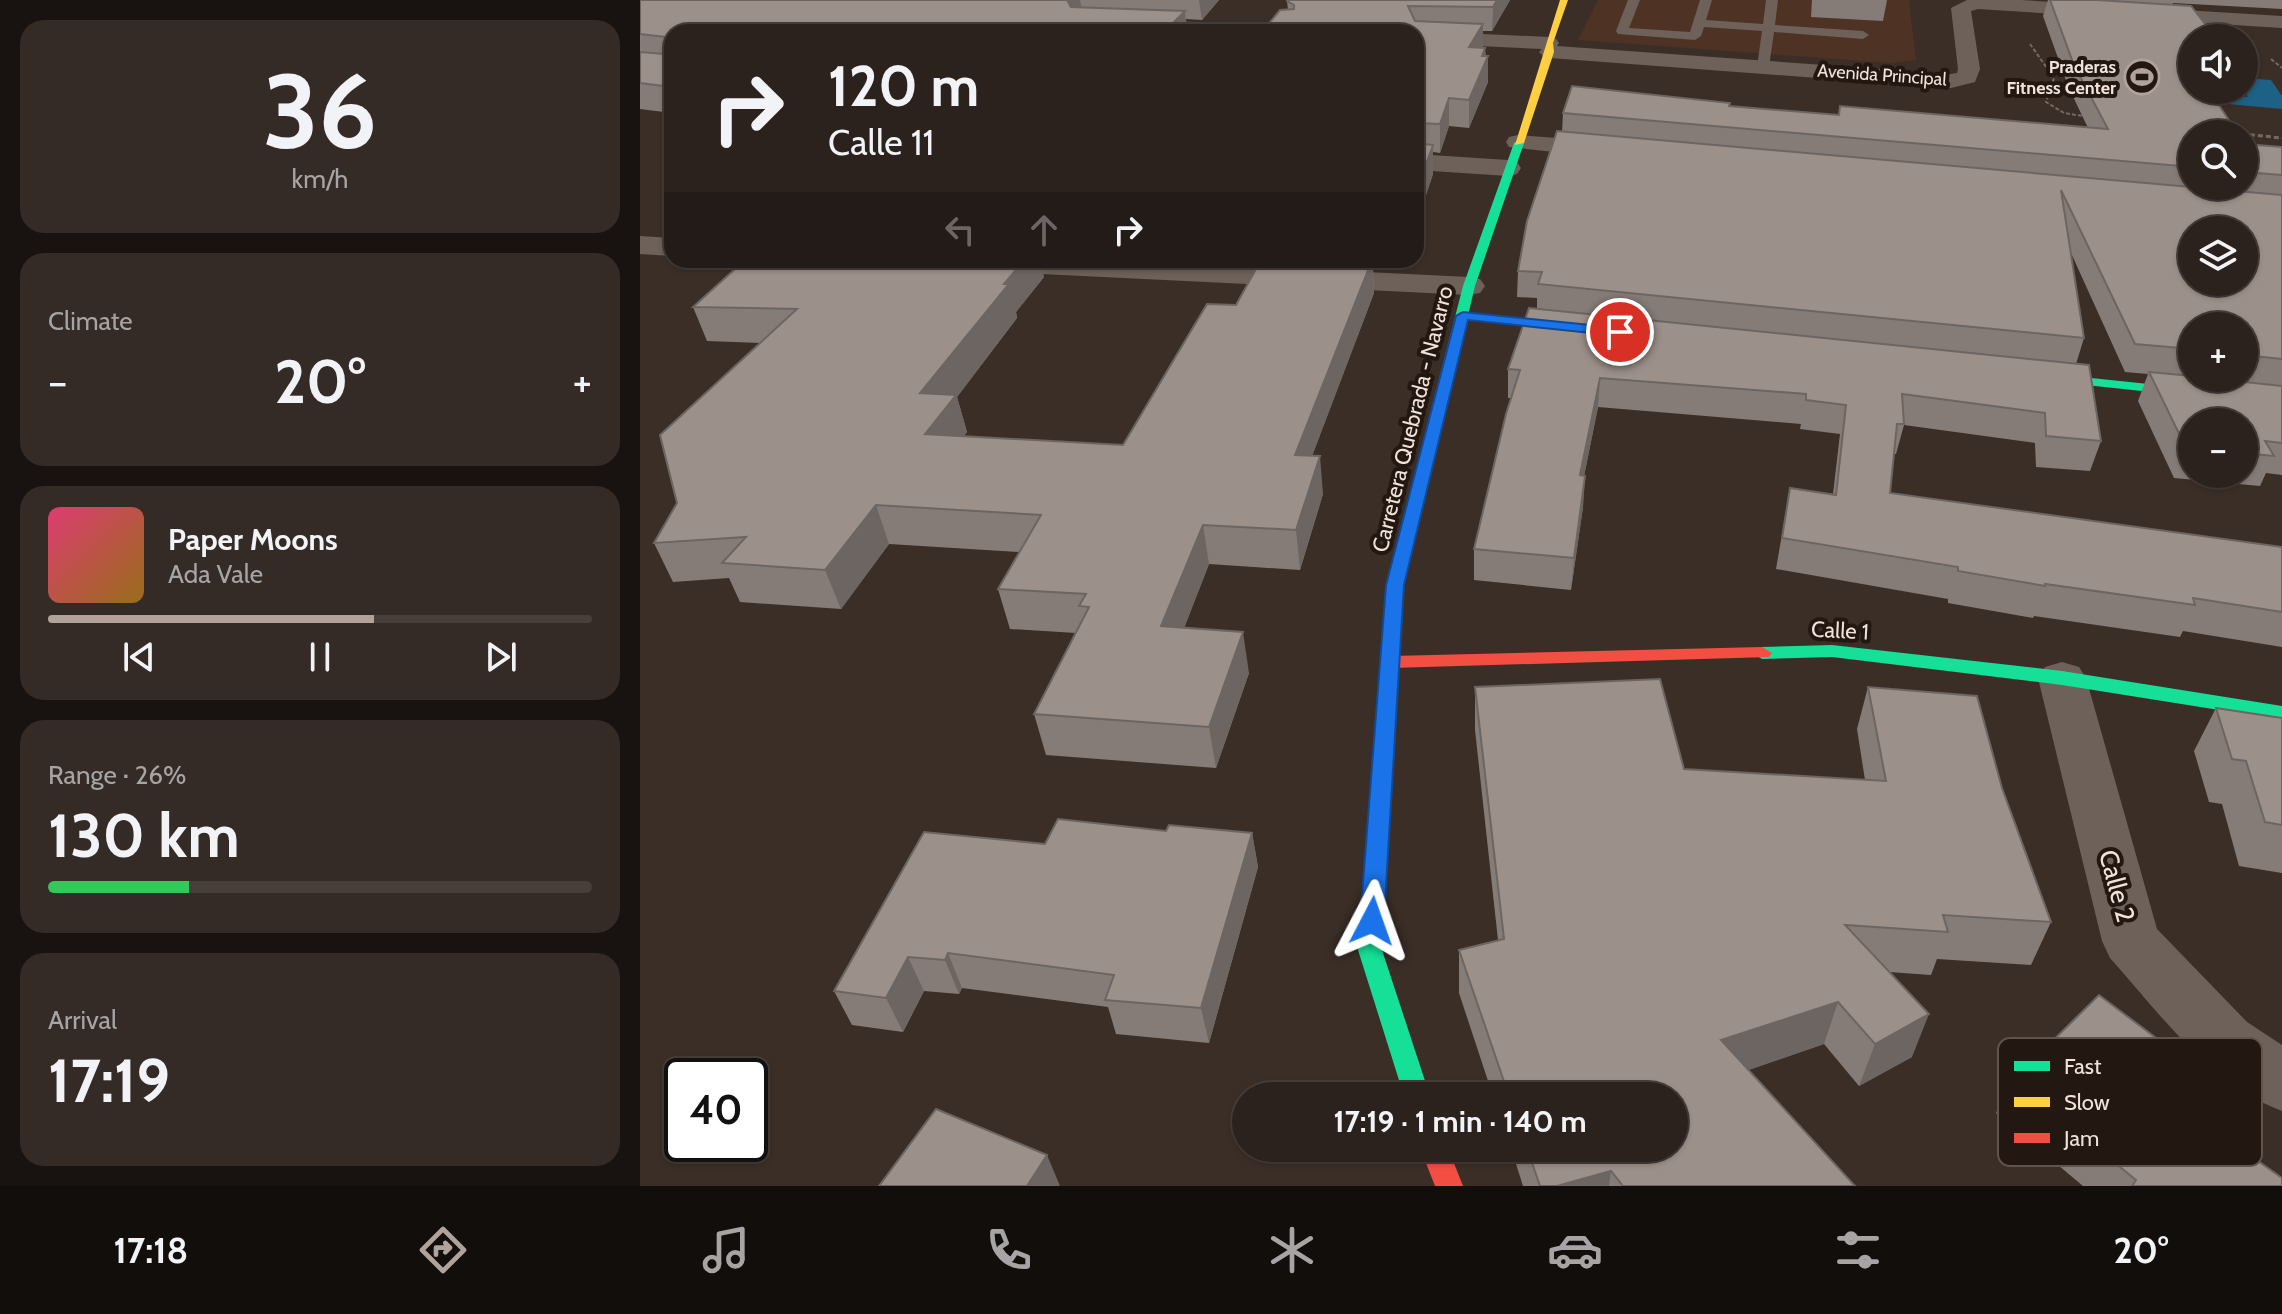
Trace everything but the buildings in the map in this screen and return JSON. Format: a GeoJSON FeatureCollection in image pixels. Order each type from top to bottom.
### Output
{"type":"FeatureCollection","features":[{"type":"Feature","properties":{"kind":"street","name":"Carretera Quebrada - Navarro"},"geometry":{"type":"LineString","coordinates":[[1412,1082],[1370,950],[1395,585],[1466,301],[1564,0]]}},
{"type":"Feature","properties":{"kind":"street"},"geometry":{"type":"LineString","coordinates":[[2214,0],[2228,19]]}},
{"type":"Feature","properties":{"kind":"street","name":"Avenida Principal"},"geometry":{"type":"LineString","coordinates":[[1424,38],[1951,81],[1967,77],[1969,69],[1961,8],[1977,2],[2282,22]]}},
{"type":"Feature","properties":{"kind":"street"},"geometry":{"type":"LineString","coordinates":[[1518,142],[1629,152]]}},
{"type":"Feature","properties":{"kind":"street"},"geometry":{"type":"LineString","coordinates":[[1424,163],[1508,168]]}},
{"type":"Feature","properties":{"kind":"street"},"geometry":{"type":"LineString","coordinates":[[640,245],[664,246]]}},
{"type":"Feature","properties":{"kind":"street"},"geometry":{"type":"LineString","coordinates":[[1043,268],[1466,301],[1604,331]]}},
{"type":"Feature","properties":{"kind":"street"},"geometry":{"type":"LineString","coordinates":[[2014,374],[2282,402]]}},
{"type":"Feature","properties":{"kind":"street","name":"Calle 1"},"geometry":{"type":"LineString","coordinates":[[1391,662],[1832,651],[2062,678],[2282,713]]}},
{"type":"Feature","properties":{"kind":"street","name":"Calle 2"},"geometry":{"type":"LineString","coordinates":[[2062,678],[2131,941],[2221,1038]]}},
{"type":"Feature","properties":{"kind":"street","name":"Calle 2"},"geometry":{"type":"LineString","coordinates":[[2262,1067],[2282,1081]]}},
{"type":"Feature","properties":{"kind":"street"},"geometry":{"type":"LineString","coordinates":[[1440,1162],[1449,1186]]}},
{"type":"Feature","properties":{"kind":"lane"},"geometry":{"type":"LineString","coordinates":[[1634,0],[1622,31],[1695,36],[1706,0]]}},
{"type":"Feature","properties":{"kind":"lane"},"geometry":{"type":"LineString","coordinates":[[1763,67],[1772,0]]}},
{"type":"Feature","properties":{"kind":"lane"},"geometry":{"type":"LineString","coordinates":[[1700,23],[1863,35]]}},
{"type":"Feature","properties":{"kind":"path"},"geometry":{"type":"LineString","coordinates":[[2035,38],[2030,44],[2054,78],[2046,102],[2064,113],[2097,118]]}},
{"type":"Feature","properties":{"kind":"path"},"geometry":{"type":"LineString","coordinates":[[2258,135],[2282,138]]}},
{"type":"Feature","properties":{"kind":"shaded area"},"geometry":{"type":"Polygon","coordinates":[[[1598,0],[1909,0],[1916,60],[1891,63],[1578,40],[1598,0]]]}},
{"type":"Feature","properties":{"kind":"water"},"geometry":{"type":"Polygon","coordinates":[[[2258,79],[2271,80],[2282,96],[2282,109],[2228,104],[2258,104],[2258,79]]]}},
{"type":"Feature","properties":{"kind":"traffic: fast"},"geometry":{"type":"LineString","coordinates":[[1412,1082],[1370,950],[1395,585],[1469,286],[1519,143]]}},
{"type":"Feature","properties":{"kind":"traffic: fast"},"geometry":{"type":"LineString","coordinates":[[2034,376],[2282,402]]}},
{"type":"Feature","properties":{"kind":"traffic: fast"},"geometry":{"type":"LineString","coordinates":[[1762,653],[1832,651],[2062,678],[2282,713]]}},
{"type":"Feature","properties":{"kind":"traffic: slow"},"geometry":{"type":"LineString","coordinates":[[1519,143],[1564,0]]}},
{"type":"Feature","properties":{"kind":"traffic: jam"},"geometry":{"type":"LineString","coordinates":[[1463,316],[1583,328]]}},
{"type":"Feature","properties":{"kind":"traffic: jam"},"geometry":{"type":"LineString","coordinates":[[1391,662],[1762,653]]}},
{"type":"Feature","properties":{"kind":"traffic: jam"},"geometry":{"type":"LineString","coordinates":[[1440,1162],[1449,1186]]}},
{"type":"Feature","properties":{"kind":"place","name":"Praderas Fitness Center"},"geometry":{"type":"Point","coordinates":[2142,77]}},
{"type":"Feature","properties":{"kind":"route"},"geometry":{"type":"LineString","coordinates":[[1372,921],[1395,585],[1463,316],[1620,332]]}}]}
